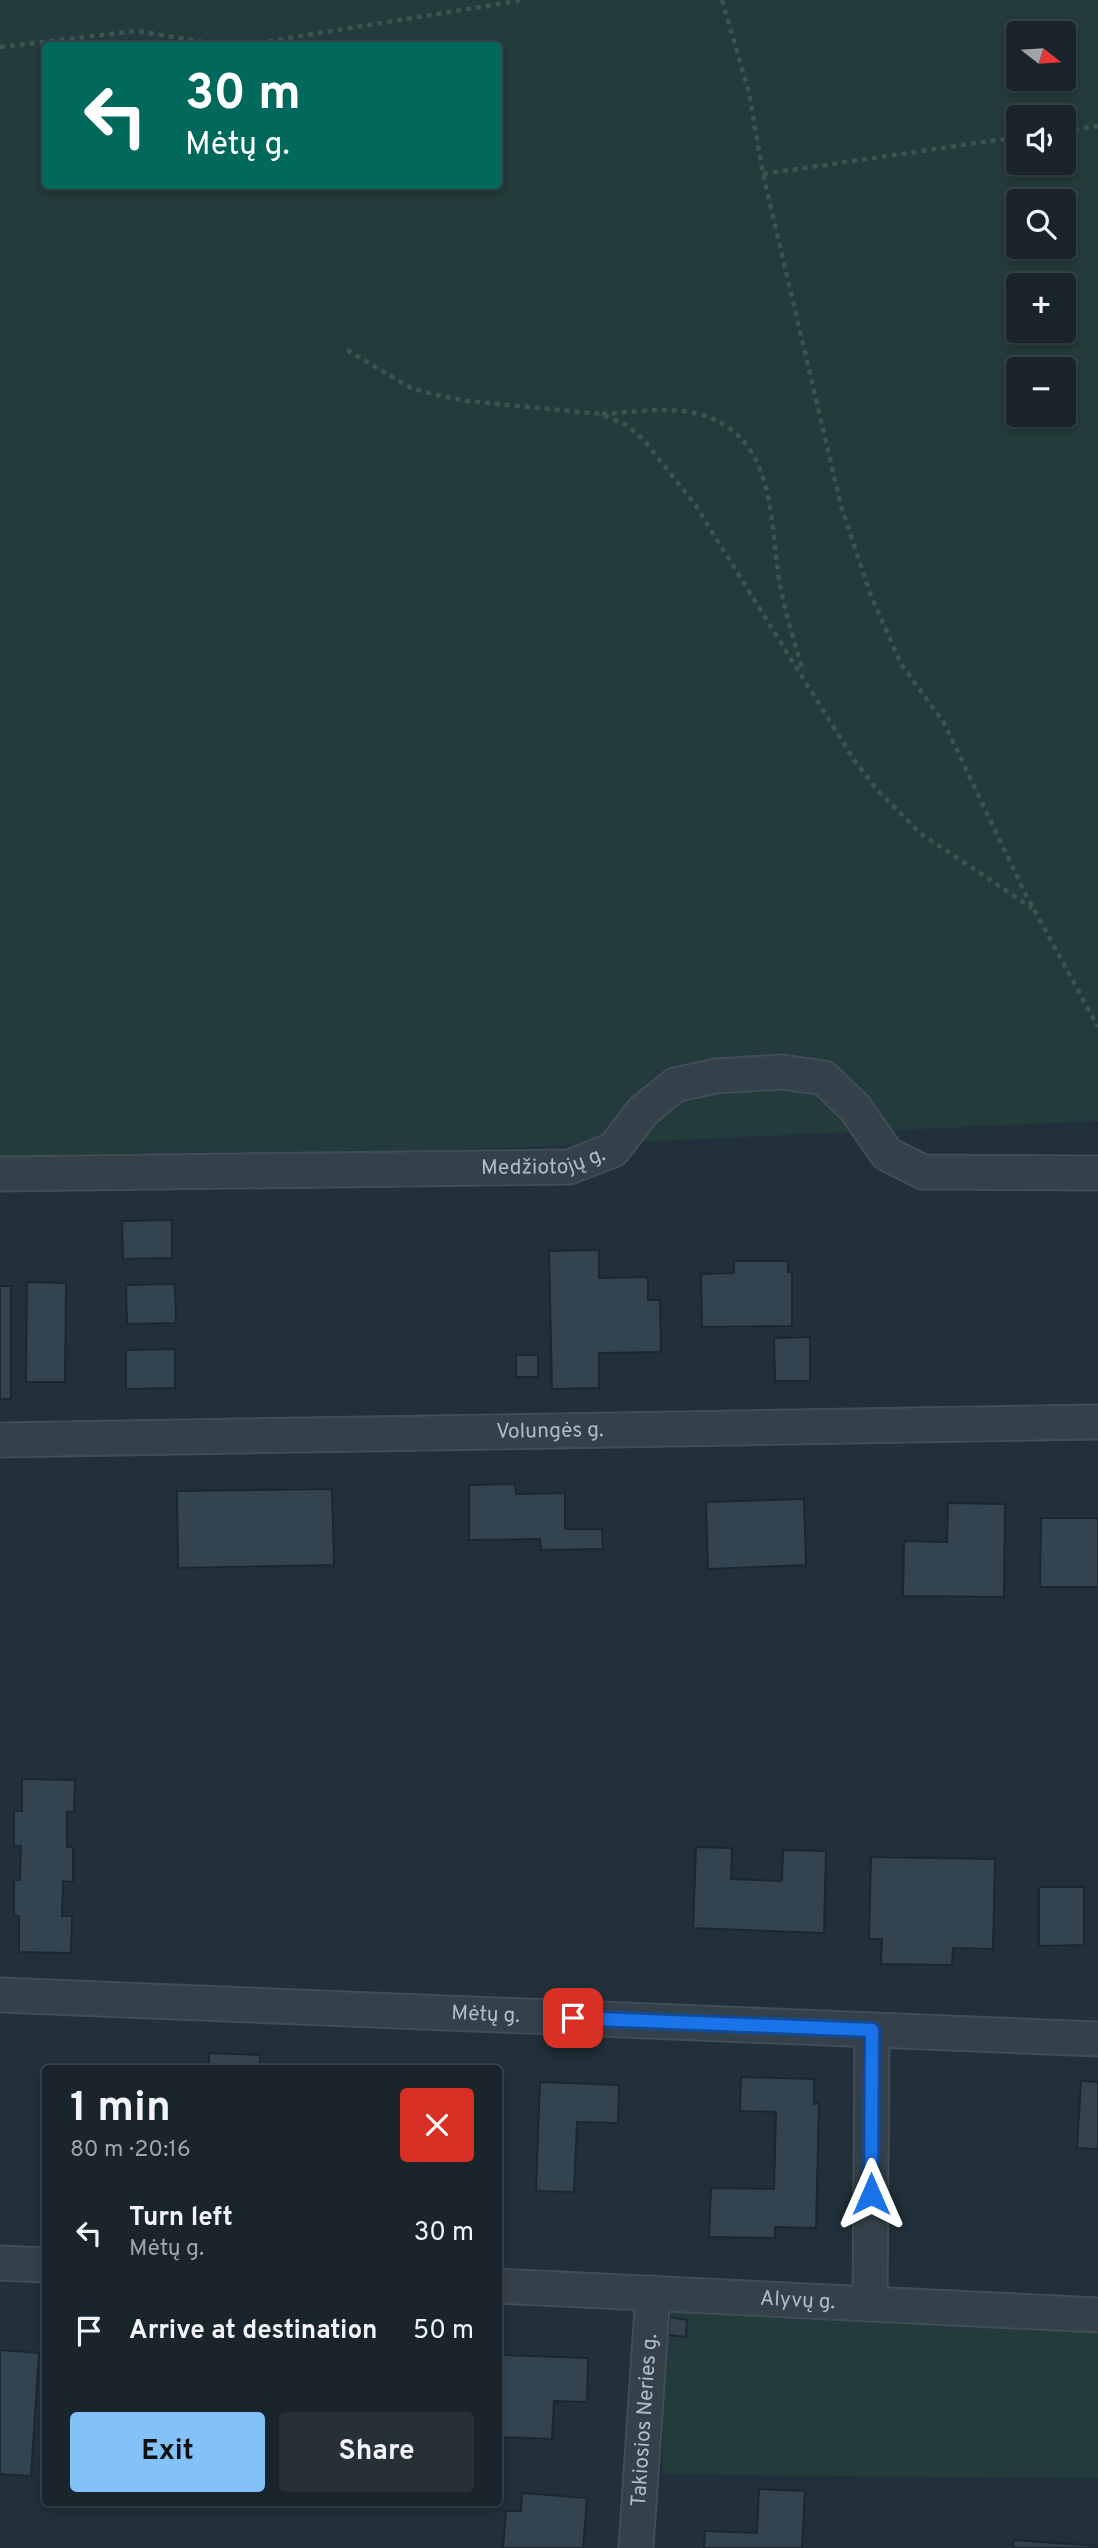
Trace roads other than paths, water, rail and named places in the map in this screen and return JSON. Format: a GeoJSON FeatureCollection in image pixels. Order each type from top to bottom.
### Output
{"type":"FeatureCollection","features":[{"type":"Feature","properties":{"kind":"street","name":"Medžiotojų g."},"geometry":{"type":"LineString","coordinates":[[0,1174],[569,1167],[613,1150],[643,1111],[675,1085],[716,1076],[782,1072],[824,1078],[855,1108],[887,1154],[923,1172],[1098,1173]]}},
{"type":"Feature","properties":{"kind":"street","name":"Volungės g."},"geometry":{"type":"LineString","coordinates":[[0,1440],[1098,1423]]}},
{"type":"Feature","properties":{"kind":"street","name":"Mėtų g."},"geometry":{"type":"LineString","coordinates":[[0,1995],[1098,2039]]}},
{"type":"Feature","properties":{"kind":"street"},"geometry":{"type":"LineString","coordinates":[[870,2304],[872,2030]]}},
{"type":"Feature","properties":{"kind":"street"},"geometry":{"type":"LineString","coordinates":[[0,2263],[42,2265]]}},
{"type":"Feature","properties":{"kind":"street","name":"Alyvų g."},"geometry":{"type":"LineString","coordinates":[[502,2286],[1098,2315]]}},
{"type":"Feature","properties":{"kind":"street","name":"Takiosios Neries g."},"geometry":{"type":"LineString","coordinates":[[636,2548],[653,2293]]}}]}
